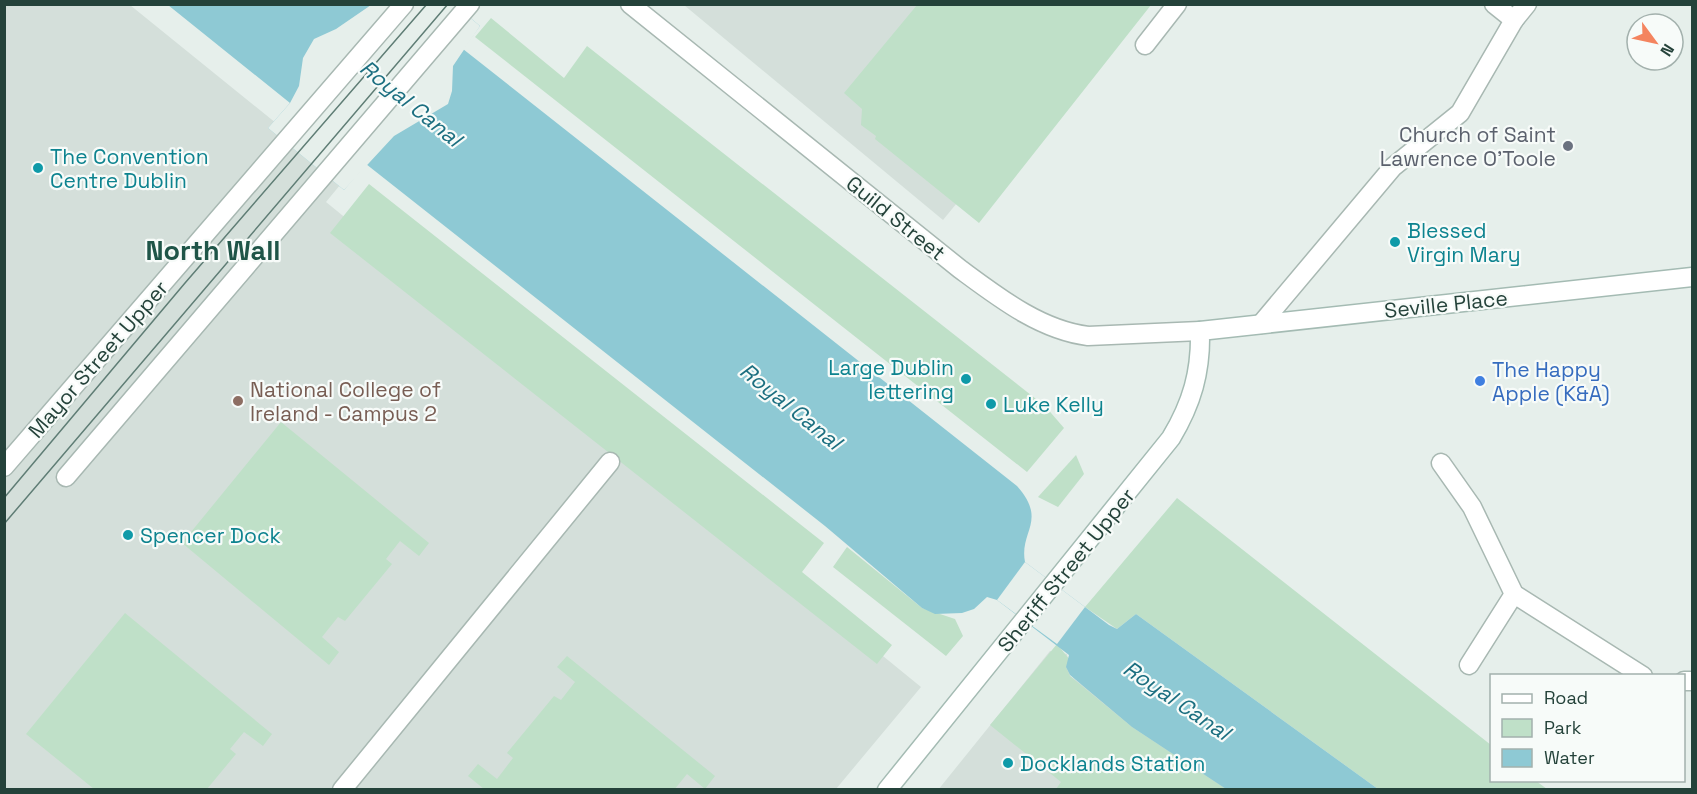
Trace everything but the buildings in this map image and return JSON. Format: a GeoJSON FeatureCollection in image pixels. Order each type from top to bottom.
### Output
{"type":"FeatureCollection","features":[{"type":"Feature","properties":{"kind":"street","name":"Mayor Street Upper"},"geometry":{"type":"LineString","coordinates":[[4,467],[404,4]]}},
{"type":"Feature","properties":{"kind":"street","name":"Guild Street"},"geometry":{"type":"LineString","coordinates":[[630,4],[960,269],[1012,307],[1070,334],[1088,336],[1200,331]]}},
{"type":"Feature","properties":{"kind":"street"},"geometry":{"type":"LineString","coordinates":[[1144,45],[1177,4]]}},
{"type":"Feature","properties":{"kind":"street"},"geometry":{"type":"LineString","coordinates":[[1494,4],[1514,20]]}},
{"type":"Feature","properties":{"kind":"street"},"geometry":{"type":"LineString","coordinates":[[1261,324],[1393,166],[1460,113],[1514,20],[1527,4]]}},
{"type":"Feature","properties":{"kind":"street"},"geometry":{"type":"LineString","coordinates":[[66,477],[467,8]]}},
{"type":"Feature","properties":{"kind":"street","name":"Seville Place"},"geometry":{"type":"LineString","coordinates":[[1200,331],[1692,277]]}},
{"type":"Feature","properties":{"kind":"street","name":"Sheriff Street Upper"},"geometry":{"type":"LineString","coordinates":[[887,789],[1163,450],[1183,419],[1200,370],[1200,331]]}},
{"type":"Feature","properties":{"kind":"street"},"geometry":{"type":"LineString","coordinates":[[342,789],[610,462]]}},
{"type":"Feature","properties":{"kind":"street"},"geometry":{"type":"LineString","coordinates":[[1441,463],[1472,507],[1514,594],[1641,674]]}},
{"type":"Feature","properties":{"kind":"street"},"geometry":{"type":"LineString","coordinates":[[1469,665],[1514,594]]}},
{"type":"Feature","properties":{"kind":"shaded area"},"geometry":{"type":"Polygon","coordinates":[[[5,5],[130,5],[345,179],[326,202],[921,687],[836,789],[5,790],[5,5]]]}},
{"type":"Feature","properties":{"kind":"shaded area"},"geometry":{"type":"Polygon","coordinates":[[[684,5],[1119,5],[943,220],[684,5]]]}},
{"type":"Feature","properties":{"kind":"shaded area"},"geometry":{"type":"Polygon","coordinates":[[[1050,651],[1067,654],[1070,676],[1226,789],[938,790],[1050,651]]]}},
{"type":"Feature","properties":{"kind":"green space"},"geometry":{"type":"Polygon","coordinates":[[[917,5],[1151,5],[979,223],[875,139],[876,136],[861,125],[862,109],[844,93],[917,5]]]}},
{"type":"Feature","properties":{"kind":"green space"},"geometry":{"type":"Polygon","coordinates":[[[491,18],[564,78],[587,46],[1045,406],[1064,428],[1027,472],[475,37],[491,18]]]}},
{"type":"Feature","properties":{"kind":"green space"},"geometry":{"type":"Polygon","coordinates":[[[369,184],[824,543],[802,572],[892,645],[877,664],[330,233],[369,184]]]}},
{"type":"Feature","properties":{"kind":"green space"},"geometry":{"type":"Polygon","coordinates":[[[281,422],[429,543],[419,556],[400,541],[386,559],[392,564],[345,621],[338,617],[322,637],[339,652],[329,665],[182,543],[281,422]]]}},
{"type":"Feature","properties":{"kind":"green space"},"geometry":{"type":"Polygon","coordinates":[[[1076,455],[1084,474],[1058,507],[1038,497],[1076,455]]]}},
{"type":"Feature","properties":{"kind":"green space"},"geometry":{"type":"Polygon","coordinates":[[[1177,498],[1490,744],[1490,782],[1537,782],[1547,789],[1378,789],[1136,614],[1117,629],[1085,607],[1177,498]]]}},
{"type":"Feature","properties":{"kind":"green space"},"geometry":{"type":"Polygon","coordinates":[[[847,547],[922,608],[955,619],[963,636],[946,656],[833,567],[847,547]]]}},
{"type":"Feature","properties":{"kind":"green space"},"geometry":{"type":"Polygon","coordinates":[[[125,613],[272,734],[263,746],[244,732],[230,749],[236,754],[207,789],[94,789],[26,734],[125,613]]]}},
{"type":"Feature","properties":{"kind":"green space"},"geometry":{"type":"Polygon","coordinates":[[[1057,644],[1070,660],[1066,667],[1070,676],[1132,727],[1226,789],[1056,789],[1061,782],[990,725],[1057,644]]]}},
{"type":"Feature","properties":{"kind":"green space"},"geometry":{"type":"Polygon","coordinates":[[[567,656],[715,776],[705,789],[687,774],[674,790],[484,789],[468,776],[478,764],[497,779],[513,758],[507,753],[554,696],[561,700],[575,682],[557,667],[567,656]]]}},
{"type":"Feature","properties":{"kind":"water","name":"Royal Canal"},"geometry":{"type":"Polygon","coordinates":[[[168,5],[455,5],[480,26],[463,49],[1017,486],[1026,498],[1032,517],[1024,551],[1025,562],[1117,629],[1136,614],[1378,789],[1226,789],[1132,727],[1070,675],[1066,667],[1069,655],[997,600],[987,597],[974,609],[962,613],[935,614],[922,608],[825,526],[366,164],[344,190],[268,128],[290,103],[168,5]]]}},
{"type":"Feature","properties":{"kind":"pier"},"geometry":{"type":"Polygon","coordinates":[[[371,5],[455,5],[480,26],[453,66],[452,91],[448,104],[394,136],[344,190],[268,128],[290,103],[299,86],[303,58],[314,39],[336,29],[371,5]]]}},
{"type":"Feature","properties":{"kind":"pier"},"geometry":{"type":"Polygon","coordinates":[[[1025,562],[1085,607],[1057,644],[997,600],[1025,562]]]}},
{"type":"Feature","properties":{"kind":"tram line"},"geometry":{"type":"LineString","coordinates":[[4,498],[185,283],[427,4]]}},
{"type":"Feature","properties":{"kind":"tram line"},"geometry":{"type":"LineString","coordinates":[[4,524],[448,4]]}},
{"type":"Feature","properties":{"kind":"place","name":"Church of Saint Lawrence O'Toole"},"geometry":{"type":"Point","coordinates":[1568,146]}},
{"type":"Feature","properties":{"kind":"place","name":"The Convention Centre Dublin"},"geometry":{"type":"Point","coordinates":[38,168]}},
{"type":"Feature","properties":{"kind":"place","name":"Blessed Virgin Mary"},"geometry":{"type":"Point","coordinates":[1395,242]}},
{"type":"Feature","properties":{"kind":"place","name":"Large Dublin lettering"},"geometry":{"type":"Point","coordinates":[966,379]}},
{"type":"Feature","properties":{"kind":"place","name":"The Happy Apple (K&A)"},"geometry":{"type":"Point","coordinates":[1480,381]}},
{"type":"Feature","properties":{"kind":"place","name":"National College of Ireland - Campus 2"},"geometry":{"type":"Point","coordinates":[238,401]}},
{"type":"Feature","properties":{"kind":"place","name":"Luke Kelly"},"geometry":{"type":"Point","coordinates":[991,404]}},
{"type":"Feature","properties":{"kind":"place","name":"Spencer Dock"},"geometry":{"type":"Point","coordinates":[128,535]}},
{"type":"Feature","properties":{"kind":"place","name":"Docklands Station"},"geometry":{"type":"Point","coordinates":[1008,763]}},
{"type":"Feature","properties":{"kind":"district","name":"North Wall"},"geometry":{"type":"Point","coordinates":[213,250]}}]}
